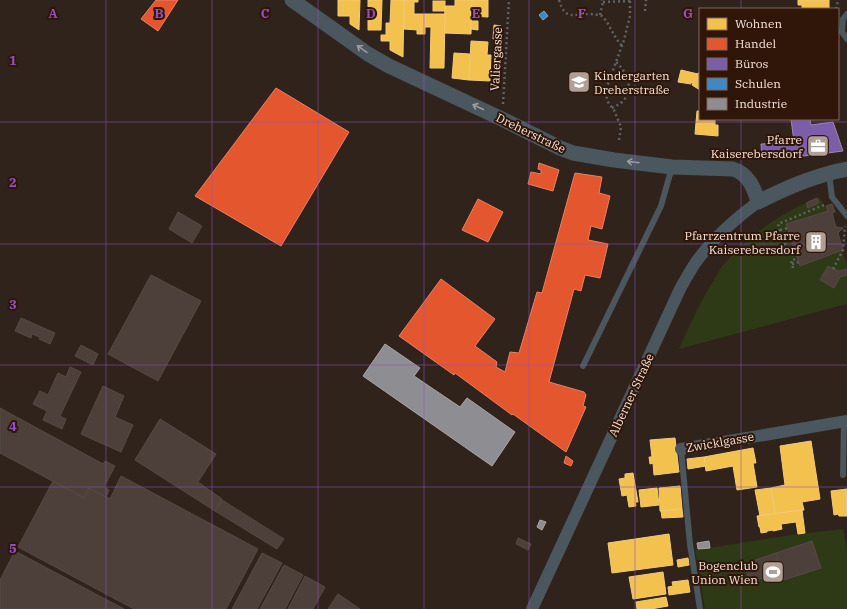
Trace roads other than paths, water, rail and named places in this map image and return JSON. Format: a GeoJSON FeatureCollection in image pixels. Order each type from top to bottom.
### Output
{"type":"FeatureCollection","features":[{"type":"Feature","properties":{"kind":"street","name":"Dreherstraße"},"geometry":{"type":"LineString","coordinates":[[292,0],[368,54],[389,66],[560,148],[573,153],[614,160],[672,167],[728,168],[745,176],[751,183],[756,193],[758,202]]}},
{"type":"Feature","properties":{"kind":"street"},"geometry":{"type":"LineString","coordinates":[[758,202],[796,184],[829,172],[847,169]]}},
{"type":"Feature","properties":{"kind":"street","name":"Alberner Straße"},"geometry":{"type":"LineString","coordinates":[[532,609],[680,289],[707,248],[735,220],[758,202]]}},
{"type":"Feature","properties":{"kind":"street","name":"Zwicklgasse"},"geometry":{"type":"LineString","coordinates":[[681,449],[846,421]]}},
{"type":"Feature","properties":{"kind":"lane"},"geometry":{"type":"LineString","coordinates":[[847,14],[843,19],[842,32],[847,39]]}},
{"type":"Feature","properties":{"kind":"lane"},"geometry":{"type":"LineString","coordinates":[[583,366],[661,206],[672,167]]}},
{"type":"Feature","properties":{"kind":"lane"},"geometry":{"type":"LineString","coordinates":[[829,172],[832,197],[847,216]]}},
{"type":"Feature","properties":{"kind":"lane"},"geometry":{"type":"LineString","coordinates":[[843,475],[846,421]]}},
{"type":"Feature","properties":{"kind":"lane","name":"Zwicklgasse"},"geometry":{"type":"LineString","coordinates":[[681,449],[690,544],[700,609]]}},
{"type":"Feature","properties":{"kind":"place","name":"Kindergarten Dreherstraße"},"geometry":{"type":"Point","coordinates":[579,82]}},
{"type":"Feature","properties":{"kind":"place","name":"Pfarre Kaiserebersdorf"},"geometry":{"type":"Point","coordinates":[818,146]}},
{"type":"Feature","properties":{"kind":"place","name":"Pfarrzentrum Pfarre Kaiserebersdorf"},"geometry":{"type":"Point","coordinates":[816,242]}},
{"type":"Feature","properties":{"kind":"place","name":"Bogenclub Union Wien"},"geometry":{"type":"Point","coordinates":[773,572]}}]}
